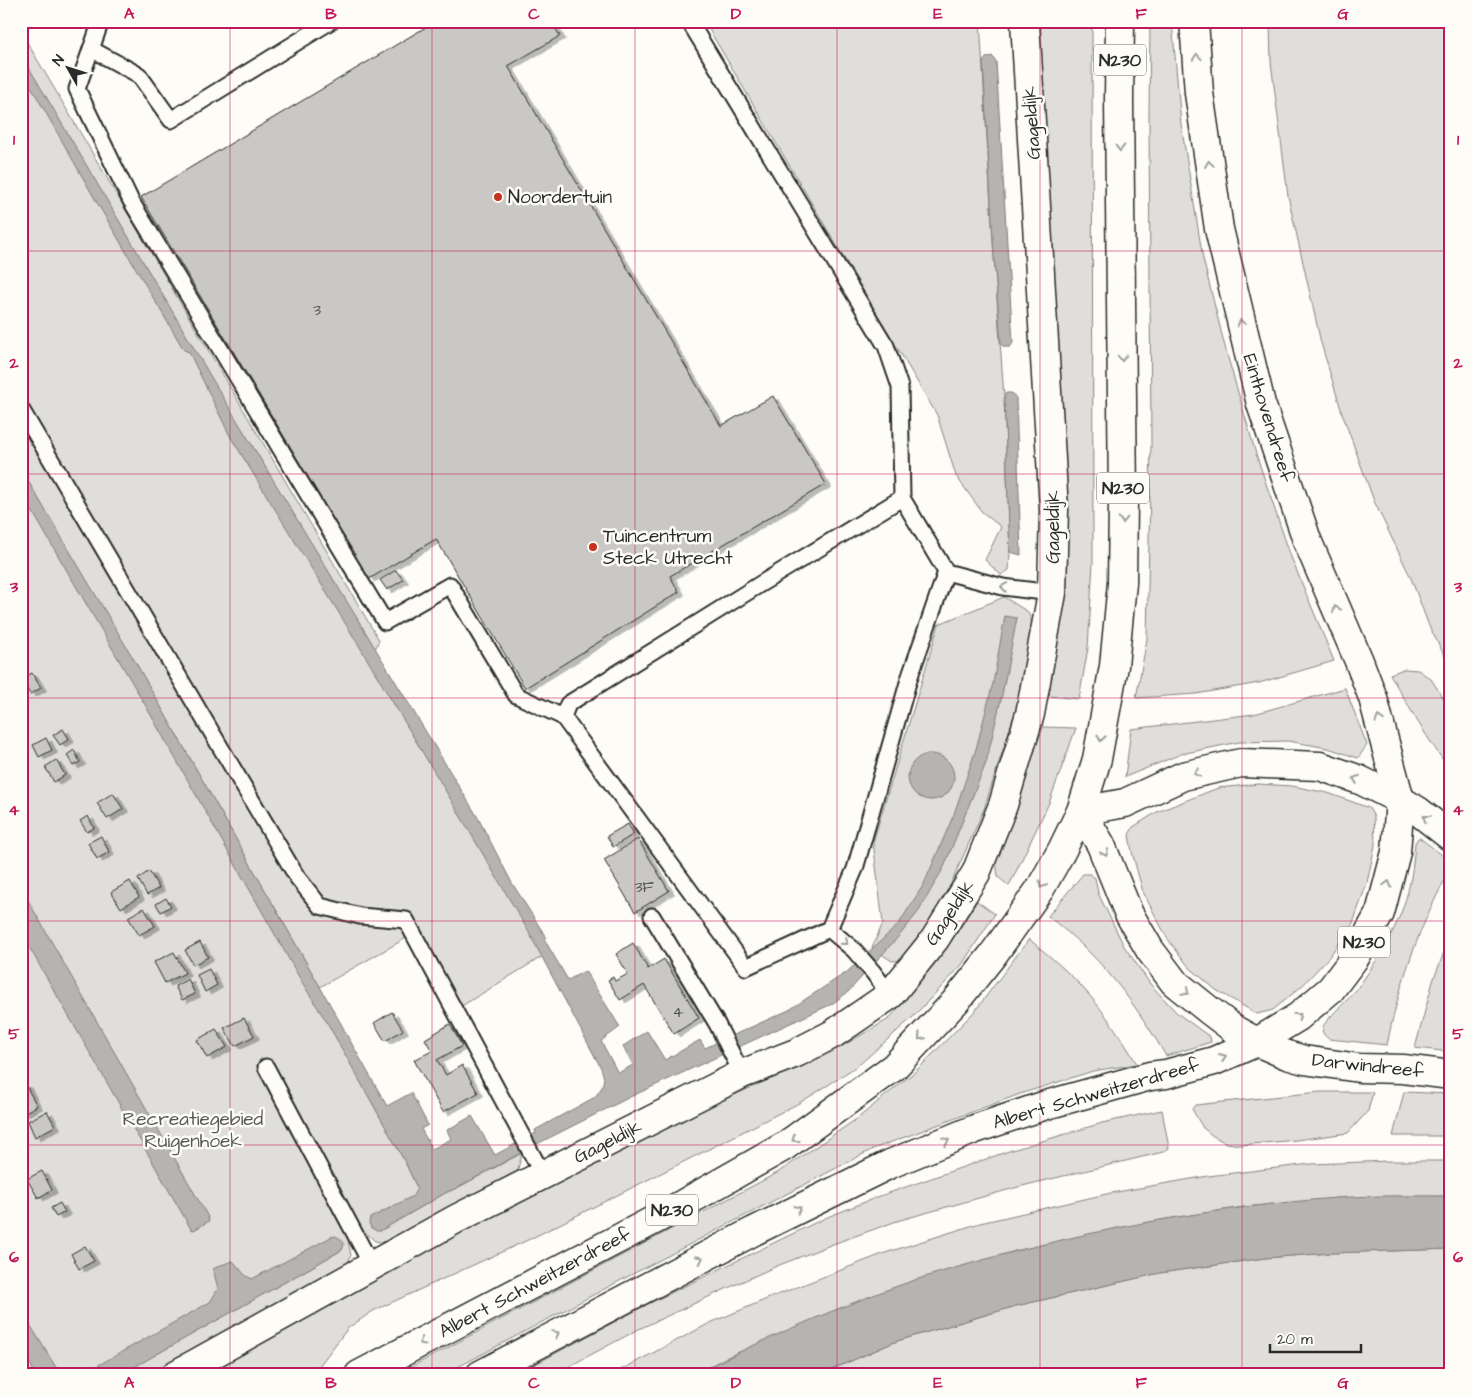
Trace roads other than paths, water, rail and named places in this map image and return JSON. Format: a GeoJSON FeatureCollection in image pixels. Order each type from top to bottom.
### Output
{"type":"FeatureCollection","features":[{"type":"Feature","properties":{"kind":"main road","name":"Gageldijk"},"geometry":{"type":"LineString","coordinates":[[175,1375],[456,1219],[742,1074],[796,1053],[825,1037],[890,995],[935,939],[976,873],[1003,805],[1030,714],[1052,593],[1054,510],[1025,21]]}},
{"type":"Feature","properties":{"kind":"main road","name":"N230"},"geometry":{"type":"LineString","coordinates":[[1081,811],[1097,759],[1110,690],[1122,583],[1120,21]]}},
{"type":"Feature","properties":{"kind":"main road","name":"Einthovendreef"},"geometry":{"type":"LineString","coordinates":[[1194,21],[1199,92],[1219,229],[1260,404],[1307,540],[1360,662],[1373,698],[1400,800]]}},
{"type":"Feature","properties":{"kind":"main road"},"geometry":{"type":"LineString","coordinates":[[1081,811],[1125,803],[1183,776],[1241,763],[1320,766],[1360,780],[1400,800],[1418,811],[1451,837]]}},
{"type":"Feature","properties":{"kind":"main road","name":"N230"},"geometry":{"type":"LineString","coordinates":[[1258,1042],[1298,1017],[1331,989],[1356,956],[1380,913],[1396,852],[1400,800]]}},
{"type":"Feature","properties":{"kind":"main road","name":"Darwindreef"},"geometry":{"type":"LineString","coordinates":[[1081,811],[1101,845],[1129,914],[1150,950],[1174,982],[1235,1030],[1288,1055],[1316,1062],[1359,1068],[1403,1069],[1451,1074]]}},
{"type":"Feature","properties":{"kind":"main road","name":"Albert Schweitzerdreef"},"geometry":{"type":"LineString","coordinates":[[359,1375],[660,1217],[785,1146],[894,1067],[954,1002],[992,956],[1040,889],[1081,811]]}},
{"type":"Feature","properties":{"kind":"main road","name":"Albert Schweitzerdreef"},"geometry":{"type":"LineString","coordinates":[[480,1375],[754,1231],[890,1164],[974,1130],[1046,1105],[1150,1076],[1166,1074],[1214,1061],[1258,1042]]}},
{"type":"Feature","properties":{"kind":"lane"},"geometry":{"type":"LineString","coordinates":[[101,21],[77,89],[131,201],[385,622],[450,585],[516,695],[563,717],[746,967],[829,928],[855,869],[909,679],[946,572]]}},
{"type":"Feature","properties":{"kind":"lane"},"geometry":{"type":"LineString","coordinates":[[91,49],[139,75],[171,120],[331,21]]}},
{"type":"Feature","properties":{"kind":"lane"},"geometry":{"type":"LineString","coordinates":[[689,21],[886,346],[900,387],[902,498],[946,572],[1003,587],[1052,593]]}},
{"type":"Feature","properties":{"kind":"lane"},"geometry":{"type":"LineString","coordinates":[[21,409],[297,877],[320,906],[360,916],[406,920],[543,1175]]}},
{"type":"Feature","properties":{"kind":"lane"},"geometry":{"type":"LineString","coordinates":[[563,717],[568,704],[902,498]]}},
{"type":"Feature","properties":{"kind":"lane"},"geometry":{"type":"LineString","coordinates":[[652,916],[717,1024],[742,1074]]}},
{"type":"Feature","properties":{"kind":"lane"},"geometry":{"type":"LineString","coordinates":[[829,928],[860,957],[890,995]]}},
{"type":"Feature","properties":{"kind":"lane"},"geometry":{"type":"LineString","coordinates":[[266,1068],[372,1266]]}},
{"type":"Feature","properties":{"kind":"place","name":"Noordertuin"},"geometry":{"type":"Point","coordinates":[498,197]}},
{"type":"Feature","properties":{"kind":"place","name":"Tuincentrum Steck Utrecht"},"geometry":{"type":"Point","coordinates":[593,547]}},
{"type":"Feature","properties":{"kind":"park label","name":"Recreatiegebied Ruigenhoek"},"geometry":{"type":"Point","coordinates":[193,1130]}}]}
